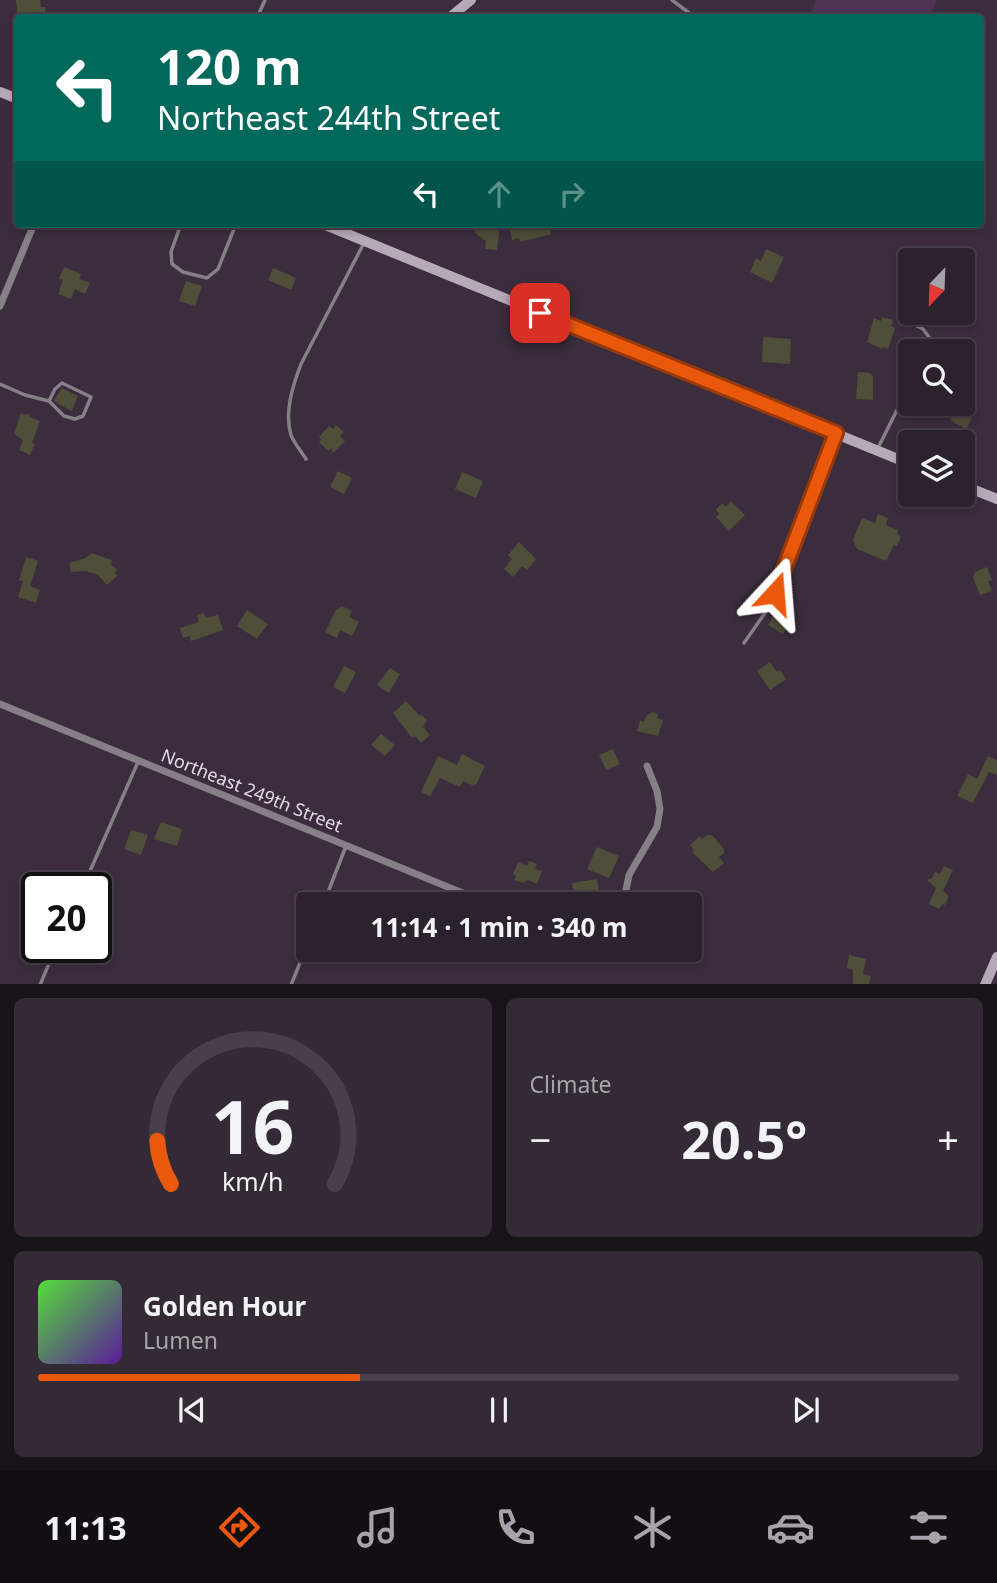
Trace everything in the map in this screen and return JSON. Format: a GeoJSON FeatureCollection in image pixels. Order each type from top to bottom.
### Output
{"type":"FeatureCollection","features":[{"type":"Feature","properties":{"kind":"street"},"geometry":{"type":"LineString","coordinates":[[454,14],[471,0]]}},
{"type":"Feature","properties":{"kind":"street"},"geometry":{"type":"LineString","coordinates":[[0,306],[32,228]]}},
{"type":"Feature","properties":{"kind":"street"},"geometry":{"type":"LineString","coordinates":[[333,228],[898,459]]}},
{"type":"Feature","properties":{"kind":"street"},"geometry":{"type":"LineString","coordinates":[[975,490],[997,499]]}},
{"type":"Feature","properties":{"kind":"street","name":"Northeast 249th Street"},"geometry":{"type":"LineString","coordinates":[[0,704],[460,892]]}},
{"type":"Feature","properties":{"kind":"street"},"geometry":{"type":"LineString","coordinates":[[626,892],[629,875],[657,827],[660,809],[648,766]]}},
{"type":"Feature","properties":{"kind":"street"},"geometry":{"type":"LineString","coordinates":[[985,984],[997,957]]}},
{"type":"Feature","properties":{"kind":"lane"},"geometry":{"type":"LineString","coordinates":[[672,0],[691,14]]}},
{"type":"Feature","properties":{"kind":"lane"},"geometry":{"type":"LineString","coordinates":[[180,228],[171,251],[172,264],[183,272],[207,278],[218,269],[234,228]]}},
{"type":"Feature","properties":{"kind":"lane"},"geometry":{"type":"LineString","coordinates":[[306,458],[291,436],[289,411],[294,384],[301,364],[365,241]]}},
{"type":"Feature","properties":{"kind":"lane"},"geometry":{"type":"LineString","coordinates":[[917,326],[923,329],[929,339]]}},
{"type":"Feature","properties":{"kind":"lane"},"geometry":{"type":"LineString","coordinates":[[0,384],[25,395],[49,401],[64,416],[75,419],[83,415],[91,397],[62,383],[55,389],[49,401]]}},
{"type":"Feature","properties":{"kind":"lane"},"geometry":{"type":"LineString","coordinates":[[877,450],[898,408]]}},
{"type":"Feature","properties":{"kind":"lane"},"geometry":{"type":"LineString","coordinates":[[744,643],[768,610],[836,433]]}},
{"type":"Feature","properties":{"kind":"lane"},"geometry":{"type":"LineString","coordinates":[[90,872],[139,760]]}},
{"type":"Feature","properties":{"kind":"lane"},"geometry":{"type":"LineString","coordinates":[[328,892],[346,846]]}},
{"type":"Feature","properties":{"kind":"lane"},"geometry":{"type":"LineString","coordinates":[[291,984],[300,962]]}},
{"type":"Feature","properties":{"kind":"lane"},"geometry":{"type":"LineString","coordinates":[[40,984],[49,963]]}},
{"type":"Feature","properties":{"kind":"shaded area"},"geometry":{"type":"Polygon","coordinates":[[[816,0],[937,0],[930,14],[810,14],[816,0]]]}},
{"type":"Feature","properties":{"kind":"building"},"geometry":{"type":"Polygon","coordinates":[[[16,0],[40,0],[41,7],[45,7],[46,14],[18,14],[16,0]]]}},
{"type":"Feature","properties":{"kind":"building"},"geometry":{"type":"Polygon","coordinates":[[[476,228],[500,228],[497,250],[485,249],[486,241],[475,233],[476,228]]]}},
{"type":"Feature","properties":{"kind":"building"},"geometry":{"type":"Polygon","coordinates":[[[510,228],[550,228],[551,234],[520,242],[519,238],[512,240],[510,228]]]}},
{"type":"Feature","properties":{"kind":"building"},"geometry":{"type":"Polygon","coordinates":[[[766,249],[784,257],[772,283],[750,272],[756,258],[761,261],[766,249]]]}},
{"type":"Feature","properties":{"kind":"building"},"geometry":{"type":"Polygon","coordinates":[[[64,267],[81,274],[79,279],[90,283],[85,294],[75,289],[71,299],[58,294],[63,280],[59,279],[64,267]]]}},
{"type":"Feature","properties":{"kind":"building"},"geometry":{"type":"Polygon","coordinates":[[[273,268],[296,278],[291,290],[268,280],[273,268]]]}},
{"type":"Feature","properties":{"kind":"building"},"geometry":{"type":"Polygon","coordinates":[[[186,281],[202,286],[195,306],[179,301],[186,281]]]}},
{"type":"Feature","properties":{"kind":"building"},"geometry":{"type":"Polygon","coordinates":[[[882,317],[893,320],[891,326],[895,328],[888,349],[867,342],[874,318],[881,321],[882,317]]]}},
{"type":"Feature","properties":{"kind":"building"},"geometry":{"type":"Polygon","coordinates":[[[763,337],[791,339],[790,364],[762,362],[763,337]]]}},
{"type":"Feature","properties":{"kind":"building"},"geometry":{"type":"Polygon","coordinates":[[[858,372],[870,373],[873,376],[873,400],[856,399],[858,372]]]}},
{"type":"Feature","properties":{"kind":"building"},"geometry":{"type":"Polygon","coordinates":[[[62,388],[78,396],[72,411],[54,400],[62,388]]]}},
{"type":"Feature","properties":{"kind":"building"},"geometry":{"type":"Polygon","coordinates":[[[21,413],[29,413],[30,417],[40,421],[30,455],[19,450],[23,440],[14,434],[21,413]]]}},
{"type":"Feature","properties":{"kind":"building"},"geometry":{"type":"Polygon","coordinates":[[[952,416],[972,418],[966,429],[950,420],[952,416]]]}},
{"type":"Feature","properties":{"kind":"building"},"geometry":{"type":"Polygon","coordinates":[[[336,425],[344,432],[340,436],[345,441],[333,453],[331,448],[328,451],[319,442],[319,437],[329,426],[333,429],[336,425]]]}},
{"type":"Feature","properties":{"kind":"building"},"geometry":{"type":"Polygon","coordinates":[[[338,471],[352,478],[344,494],[330,487],[338,471]]]}},
{"type":"Feature","properties":{"kind":"building"},"geometry":{"type":"Polygon","coordinates":[[[462,472],[483,481],[476,498],[455,489],[462,472]]]}},
{"type":"Feature","properties":{"kind":"building"},"geometry":{"type":"Polygon","coordinates":[[[731,501],[745,515],[729,531],[716,517],[719,514],[716,510],[722,503],[726,507],[731,501]]]}},
{"type":"Feature","properties":{"kind":"building"},"geometry":{"type":"Polygon","coordinates":[[[878,514],[888,518],[886,525],[898,530],[897,534],[901,536],[886,561],[857,549],[853,540],[862,518],[875,523],[878,514]]]}},
{"type":"Feature","properties":{"kind":"building"},"geometry":{"type":"Polygon","coordinates":[[[519,542],[536,559],[527,570],[522,566],[513,577],[504,569],[512,559],[508,555],[519,542]]]}},
{"type":"Feature","properties":{"kind":"building"},"geometry":{"type":"Polygon","coordinates":[[[91,553],[112,560],[111,564],[117,570],[117,576],[107,585],[98,575],[86,571],[71,572],[69,563],[86,558],[91,553]]]}},
{"type":"Feature","properties":{"kind":"building"},"geometry":{"type":"Polygon","coordinates":[[[26,557],[38,561],[30,586],[40,590],[36,603],[18,597],[23,581],[19,580],[26,557]]]}},
{"type":"Feature","properties":{"kind":"building"},"geometry":{"type":"Polygon","coordinates":[[[987,567],[992,580],[988,581],[992,591],[980,595],[973,577],[975,572],[987,567]]]}},
{"type":"Feature","properties":{"kind":"building"},"geometry":{"type":"Polygon","coordinates":[[[342,606],[352,611],[349,617],[359,622],[352,636],[340,630],[337,638],[325,632],[336,610],[342,606]]]}},
{"type":"Feature","properties":{"kind":"building"},"geometry":{"type":"Polygon","coordinates":[[[782,609],[794,616],[783,634],[768,625],[776,612],[779,614],[782,609]]]}},
{"type":"Feature","properties":{"kind":"building"},"geometry":{"type":"Polygon","coordinates":[[[247,610],[268,624],[257,639],[237,626],[247,610]]]}},
{"type":"Feature","properties":{"kind":"building"},"geometry":{"type":"Polygon","coordinates":[[[204,613],[206,618],[218,615],[223,630],[191,641],[189,636],[183,638],[180,628],[199,622],[197,615],[204,613]]]}},
{"type":"Feature","properties":{"kind":"building"},"geometry":{"type":"Polygon","coordinates":[[[770,662],[786,679],[770,690],[757,671],[770,662]]]}},
{"type":"Feature","properties":{"kind":"building"},"geometry":{"type":"Polygon","coordinates":[[[344,666],[356,672],[345,693],[333,687],[344,666]]]}},
{"type":"Feature","properties":{"kind":"building"},"geometry":{"type":"Polygon","coordinates":[[[390,668],[400,674],[389,693],[377,685],[390,668]]]}},
{"type":"Feature","properties":{"kind":"building"},"geometry":{"type":"Polygon","coordinates":[[[406,701],[427,720],[423,727],[430,735],[421,743],[415,736],[412,738],[393,713],[406,701]]]}},
{"type":"Feature","properties":{"kind":"building"},"geometry":{"type":"Polygon","coordinates":[[[652,712],[663,720],[658,736],[637,731],[640,721],[644,722],[646,716],[652,712]]]}},
{"type":"Feature","properties":{"kind":"building"},"geometry":{"type":"Polygon","coordinates":[[[381,734],[395,745],[385,756],[371,745],[381,734]]]}},
{"type":"Feature","properties":{"kind":"building"},"geometry":{"type":"Polygon","coordinates":[[[613,749],[620,764],[606,770],[599,755],[613,749]]]}},
{"type":"Feature","properties":{"kind":"building"},"geometry":{"type":"Polygon","coordinates":[[[462,754],[485,766],[474,786],[463,781],[460,787],[440,778],[430,796],[421,792],[438,756],[457,765],[462,754]]]}},
{"type":"Feature","properties":{"kind":"building"},"geometry":{"type":"Polygon","coordinates":[[[988,756],[997,760],[997,775],[989,772],[973,803],[957,796],[968,774],[977,779],[988,756]]]}},
{"type":"Feature","properties":{"kind":"building"},"geometry":{"type":"Polygon","coordinates":[[[161,822],[182,829],[177,846],[154,839],[161,822]]]}},
{"type":"Feature","properties":{"kind":"building"},"geometry":{"type":"Polygon","coordinates":[[[131,830],[148,835],[141,855],[124,849],[131,830]]]}},
{"type":"Feature","properties":{"kind":"building"},"geometry":{"type":"Polygon","coordinates":[[[712,835],[724,849],[724,853],[719,857],[724,863],[713,872],[692,852],[694,850],[690,845],[700,836],[702,839],[712,835]]]}},
{"type":"Feature","properties":{"kind":"building"},"geometry":{"type":"Polygon","coordinates":[[[597,847],[619,856],[609,878],[587,869],[597,847]]]}},
{"type":"Feature","properties":{"kind":"building"},"geometry":{"type":"Polygon","coordinates":[[[529,861],[537,864],[535,869],[542,871],[537,884],[528,880],[523,883],[514,880],[516,876],[513,874],[518,862],[527,866],[529,861]]]}},
{"type":"Feature","properties":{"kind":"building"},"geometry":{"type":"Polygon","coordinates":[[[944,866],[953,870],[943,891],[949,896],[945,905],[942,904],[939,909],[929,904],[936,888],[927,880],[932,878],[935,872],[940,874],[944,866]]]}},
{"type":"Feature","properties":{"kind":"building"},"geometry":{"type":"Polygon","coordinates":[[[597,879],[599,892],[573,892],[572,883],[597,879]]]}},
{"type":"Feature","properties":{"kind":"building"},"geometry":{"type":"Polygon","coordinates":[[[849,955],[866,959],[863,974],[871,976],[869,984],[853,984],[853,970],[847,968],[849,955]]]}},
{"type":"Feature","properties":{"kind":"route"},"geometry":{"type":"LineString","coordinates":[[540,313],[836,433],[775,593]]}}]}
